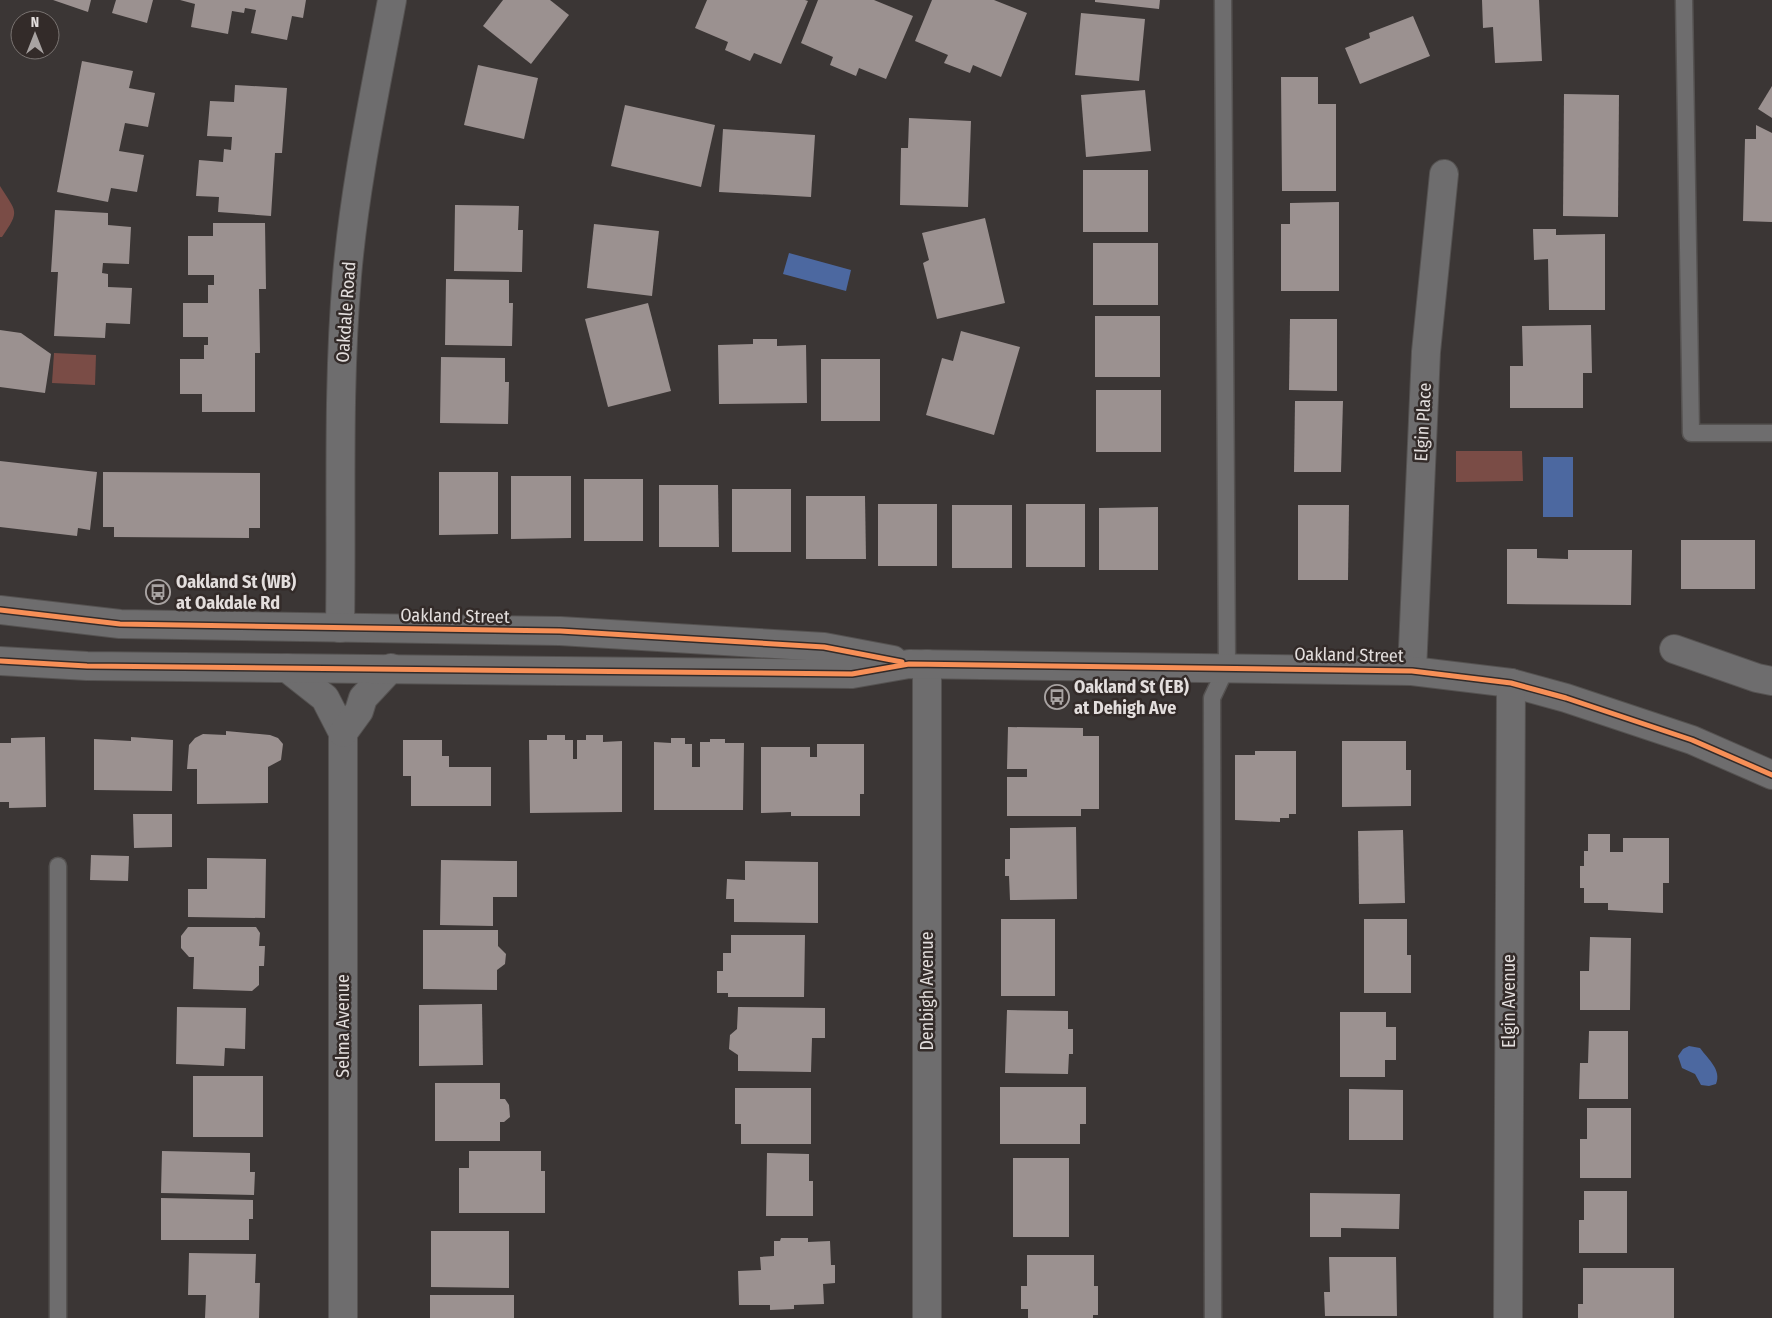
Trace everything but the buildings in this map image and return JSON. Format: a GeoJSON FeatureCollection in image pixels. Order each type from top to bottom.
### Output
{"type":"FeatureCollection","features":[{"type":"Feature","properties":{"kind":"street","name":"Oakdale Road"},"geometry":{"type":"LineString","coordinates":[[340,628],[343,341],[347,276],[356,202],[392,0]]}},
{"type":"Feature","properties":{"kind":"street","name":"Elgin Place"},"geometry":{"type":"LineString","coordinates":[[1412,670],[1426,352],[1444,174]]}},
{"type":"Feature","properties":{"kind":"street","name":"Oakland Street"},"geometry":{"type":"LineString","coordinates":[[0,610],[120,624],[560,631],[785,644],[824,647],[918,664]]}},
{"type":"Feature","properties":{"kind":"street"},"geometry":{"type":"LineString","coordinates":[[287,668],[330,641],[340,628],[391,668],[363,698],[359,711],[343,733]]}},
{"type":"Feature","properties":{"kind":"street"},"geometry":{"type":"LineString","coordinates":[[1674,648],[1757,678],[1772,680]]}},
{"type":"Feature","properties":{"kind":"street","name":"Oakland Street"},"geometry":{"type":"LineString","coordinates":[[0,661],[87,666],[852,674],[918,664],[1227,666],[1412,670],[1511,683],[1566,698],[1692,740],[1772,775]]}},
{"type":"Feature","properties":{"kind":"street","name":"Denbigh Avenue"},"geometry":{"type":"LineString","coordinates":[[918,664],[927,1318]]}},
{"type":"Feature","properties":{"kind":"street","name":"Selma Avenue"},"geometry":{"type":"LineString","coordinates":[[287,668],[325,698],[343,733],[343,1318]]}},
{"type":"Feature","properties":{"kind":"street","name":"Elgin Avenue"},"geometry":{"type":"LineString","coordinates":[[1508,1318],[1511,683]]}},
{"type":"Feature","properties":{"kind":"lane"},"geometry":{"type":"LineString","coordinates":[[1213,1318],[1212,698],[1227,666],[1223,0]]}},
{"type":"Feature","properties":{"kind":"lane"},"geometry":{"type":"LineString","coordinates":[[1684,0],[1691,433],[1772,433]]}},
{"type":"Feature","properties":{"kind":"lane"},"geometry":{"type":"LineString","coordinates":[[58,866],[58,1318]]}},
{"type":"Feature","properties":{"kind":"shaded area"},"geometry":{"type":"Polygon","coordinates":[[[0,186],[13,206],[14,211],[12,221],[2,237],[0,237],[0,186]]]}},
{"type":"Feature","properties":{"kind":"shaded area"},"geometry":{"type":"Polygon","coordinates":[[[54,353],[96,355],[95,385],[52,383],[54,353]]]}},
{"type":"Feature","properties":{"kind":"shaded area"},"geometry":{"type":"Polygon","coordinates":[[[1456,451],[1522,451],[1523,481],[1456,482],[1456,451]]]}},
{"type":"Feature","properties":{"kind":"water"},"geometry":{"type":"Polygon","coordinates":[[[789,253],[851,270],[846,291],[783,274],[789,253]]]}},
{"type":"Feature","properties":{"kind":"water"},"geometry":{"type":"Polygon","coordinates":[[[1543,457],[1573,457],[1573,517],[1543,517],[1543,457]]]}},
{"type":"Feature","properties":{"kind":"water"},"geometry":{"type":"Polygon","coordinates":[[[1689,1046],[1700,1048],[1716,1069],[1716,1084],[1709,1086],[1701,1085],[1695,1074],[1682,1068],[1678,1056],[1683,1049],[1689,1046]]]}},
{"type":"Feature","properties":{"kind":"cycle path"},"geometry":{"type":"LineString","coordinates":[[0,610],[120,624],[560,631],[824,647],[902,662]]}},
{"type":"Feature","properties":{"kind":"cycle path"},"geometry":{"type":"LineString","coordinates":[[0,661],[87,666],[852,674],[909,664],[1412,671],[1511,683],[1566,698],[1692,740],[1772,775]]}},
{"type":"Feature","properties":{"kind":"place","name":"Oakland St (WB) at Oakdale Rd"},"geometry":{"type":"Point","coordinates":[158,592]}},
{"type":"Feature","properties":{"kind":"place","name":"Oakland St (EB) at Dehigh Ave"},"geometry":{"type":"Point","coordinates":[1057,697]}}]}
